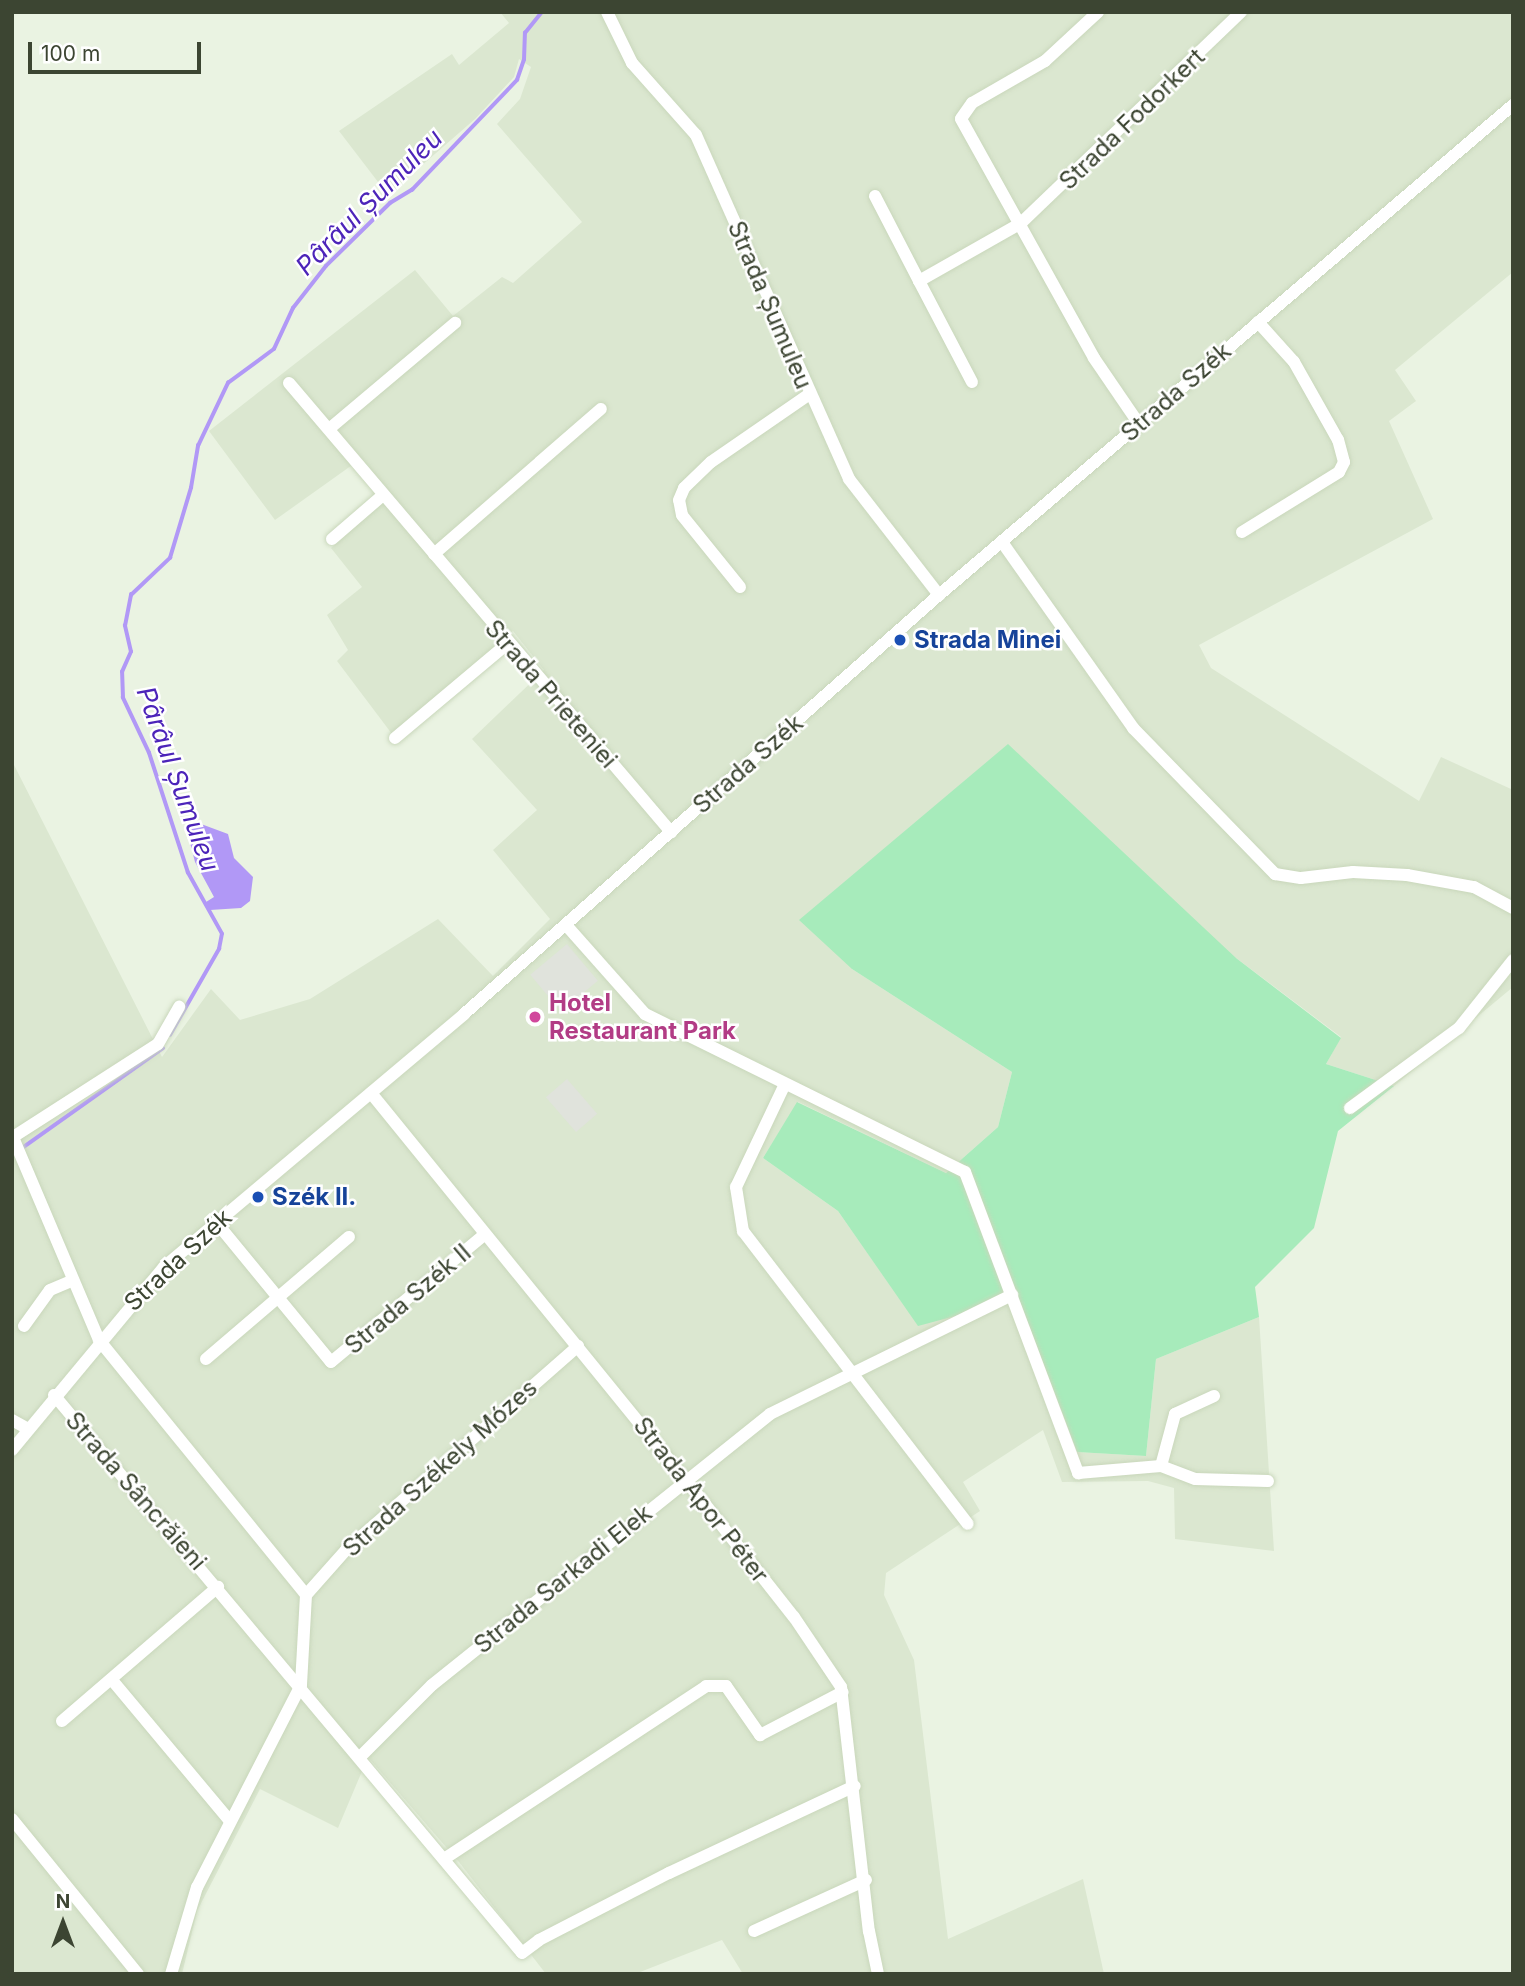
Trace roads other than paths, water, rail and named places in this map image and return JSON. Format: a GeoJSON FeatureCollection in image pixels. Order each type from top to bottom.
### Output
{"type":"FeatureCollection","features":[{"type":"Feature","properties":{"kind":"street","name":"Strada Șumuleu"},"geometry":{"type":"LineString","coordinates":[[607,12],[632,63],[696,135],[808,395],[849,479],[939,596]]}},
{"type":"Feature","properties":{"kind":"street"},"geometry":{"type":"LineString","coordinates":[[1098,12],[1045,61],[963,110],[965,129],[1021,223],[1094,358],[1139,424]]}},
{"type":"Feature","properties":{"kind":"street","name":"Strada Fodorkert"},"geometry":{"type":"LineString","coordinates":[[919,281],[1021,223],[1241,12]]}},
{"type":"Feature","properties":{"kind":"street","name":"Strada Szék"},"geometry":{"type":"LineString","coordinates":[[12,1450],[54,1395],[151,1279],[566,925],[939,596],[1513,106]]}},
{"type":"Feature","properties":{"kind":"street"},"geometry":{"type":"LineString","coordinates":[[875,195],[972,382]]}},
{"type":"Feature","properties":{"kind":"street"},"geometry":{"type":"LineString","coordinates":[[1242,532],[1339,472],[1344,462],[1338,440],[1294,362],[1258,322]]}},
{"type":"Feature","properties":{"kind":"street"},"geometry":{"type":"LineString","coordinates":[[329,429],[455,323]]}},
{"type":"Feature","properties":{"kind":"street","name":"Strada Prieteniei"},"geometry":{"type":"LineString","coordinates":[[289,383],[507,644],[671,832]]}},
{"type":"Feature","properties":{"kind":"street"},"geometry":{"type":"LineString","coordinates":[[740,587],[682,515],[679,500],[684,488],[711,461],[808,395]]}},
{"type":"Feature","properties":{"kind":"street"},"geometry":{"type":"LineString","coordinates":[[434,554],[601,409]]}},
{"type":"Feature","properties":{"kind":"street"},"geometry":{"type":"LineString","coordinates":[[331,539],[383,495]]}},
{"type":"Feature","properties":{"kind":"street"},"geometry":{"type":"LineString","coordinates":[[1002,542],[1133,728],[1275,874],[1301,878],[1353,872],[1407,875],[1474,887],[1513,908]]}},
{"type":"Feature","properties":{"kind":"street"},"geometry":{"type":"LineString","coordinates":[[395,738],[507,644]]}},
{"type":"Feature","properties":{"kind":"street"},"geometry":{"type":"LineString","coordinates":[[566,925],[645,1014],[965,1172],[1055,1418],[1078,1473],[1161,1466],[1195,1479],[1268,1481]]}},
{"type":"Feature","properties":{"kind":"street"},"geometry":{"type":"LineString","coordinates":[[1350,1108],[1459,1028],[1513,960]]}},
{"type":"Feature","properties":{"kind":"street"},"geometry":{"type":"LineString","coordinates":[[171,1974],[187,1911],[230,1821],[301,1685],[306,1595],[99,1340],[16,1142],[158,1044],[179,1007]]}},
{"type":"Feature","properties":{"kind":"street"},"geometry":{"type":"LineString","coordinates":[[785,1084],[736,1187],[736,1211],[754,1250],[968,1524]]}},
{"type":"Feature","properties":{"kind":"street","name":"Strada Apor Péter"},"geometry":{"type":"LineString","coordinates":[[371,1093],[484,1236],[578,1346],[794,1617],[843,1692],[866,1880],[869,1931],[878,1974]]}},
{"type":"Feature","properties":{"kind":"street","name":"Strada Szék II"},"geometry":{"type":"LineString","coordinates":[[216,1222],[331,1362],[484,1236]]}},
{"type":"Feature","properties":{"kind":"street"},"geometry":{"type":"LineString","coordinates":[[206,1359],[349,1237]]}},
{"type":"Feature","properties":{"kind":"street"},"geometry":{"type":"LineString","coordinates":[[24,1326],[50,1290],[73,1280]]}},
{"type":"Feature","properties":{"kind":"street","name":"Strada Sarkadi Elek"},"geometry":{"type":"LineString","coordinates":[[361,1756],[432,1685],[770,1414],[1012,1295]]}},
{"type":"Feature","properties":{"kind":"street","name":"Strada Székely Mózes"},"geometry":{"type":"LineString","coordinates":[[306,1595],[346,1550],[578,1346]]}},
{"type":"Feature","properties":{"kind":"street","name":"Strada Sâncrăieni"},"geometry":{"type":"LineString","coordinates":[[54,1395],[361,1756],[522,1953],[538,1940],[670,1873],[855,1786]]}},
{"type":"Feature","properties":{"kind":"street"},"geometry":{"type":"LineString","coordinates":[[1161,1466],[1175,1415],[1214,1396]]}},
{"type":"Feature","properties":{"kind":"street"},"geometry":{"type":"LineString","coordinates":[[12,1420],[28,1429]]}},
{"type":"Feature","properties":{"kind":"street","name":"Strada Sâncrăieni"},"geometry":{"type":"LineString","coordinates":[[62,1721],[218,1587]]}},
{"type":"Feature","properties":{"kind":"street"},"geometry":{"type":"LineString","coordinates":[[112,1680],[230,1821]]}},
{"type":"Feature","properties":{"kind":"street"},"geometry":{"type":"LineString","coordinates":[[444,1859],[706,1686],[726,1686],[760,1735],[843,1692]]}},
{"type":"Feature","properties":{"kind":"street"},"geometry":{"type":"LineString","coordinates":[[12,1819],[138,1974]]}},
{"type":"Feature","properties":{"kind":"street"},"geometry":{"type":"LineString","coordinates":[[754,1931],[866,1880]]}},
{"type":"Feature","properties":{"kind":"waterway","name":"Pârâul Șumuleu"},"geometry":{"type":"LineString","coordinates":[[170,1035],[219,949],[222,934],[188,873],[149,753],[123,698],[122,672],[131,652],[125,626],[131,595],[170,558],[191,488],[198,446],[228,383],[274,349],[293,308],[326,266],[390,203],[412,190],[517,80],[524,60],[525,33],[542,12]]}},
{"type":"Feature","properties":{"kind":"waterway","name":"Pârâul Șumuleu"},"geometry":{"type":"LineString","coordinates":[[21,1149],[163,1048]]}},
{"type":"Feature","properties":{"kind":"place","name":"Strada Minei"},"geometry":{"type":"Point","coordinates":[900,640]}},
{"type":"Feature","properties":{"kind":"place","name":"Hotel Restaurant Park"},"geometry":{"type":"Point","coordinates":[535,1017]}},
{"type":"Feature","properties":{"kind":"place","name":"Szék II."},"geometry":{"type":"Point","coordinates":[258,1197]}}]}
